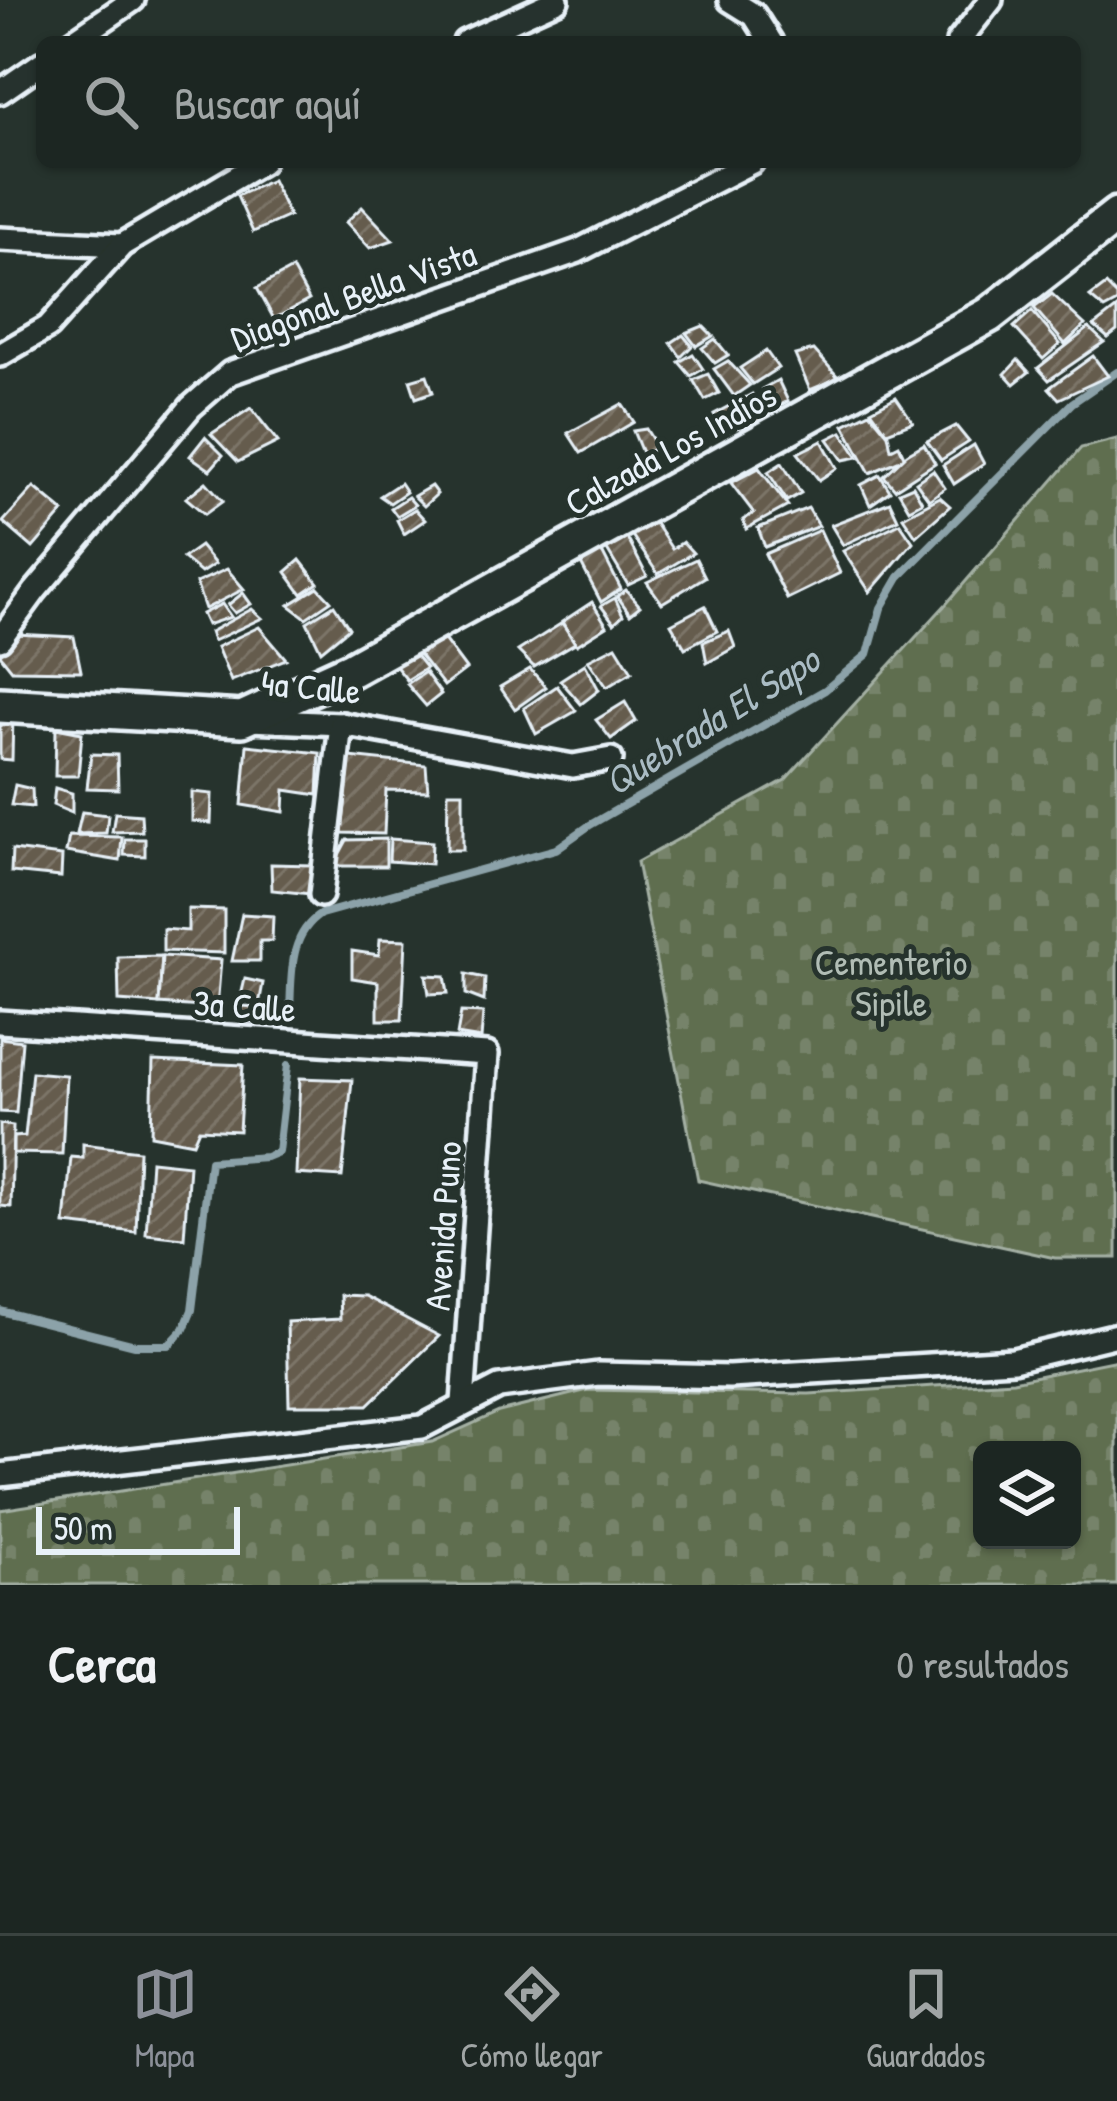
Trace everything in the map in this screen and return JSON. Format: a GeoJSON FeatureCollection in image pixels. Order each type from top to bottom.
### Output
{"type":"FeatureCollection","features":[{"type":"Feature","properties":{"kind":"street"},"geometry":{"type":"LineString","coordinates":[[81,36],[133,0]]}},
{"type":"Feature","properties":{"kind":"street"},"geometry":{"type":"LineString","coordinates":[[478,36],[557,0]]}},
{"type":"Feature","properties":{"kind":"street"},"geometry":{"type":"LineString","coordinates":[[730,0],[754,15],[767,36]]}},
{"type":"Feature","properties":{"kind":"street"},"geometry":{"type":"LineString","coordinates":[[963,36],[991,0]]}},
{"type":"Feature","properties":{"kind":"street"},"geometry":{"type":"LineString","coordinates":[[0,62],[8,87],[36,67]]}},
{"type":"Feature","properties":{"kind":"street"},"geometry":{"type":"LineString","coordinates":[[0,355],[48,327],[122,245],[252,168]]}},
{"type":"Feature","properties":{"kind":"street","name":"Diagonal Bella Vista"},"geometry":{"type":"LineString","coordinates":[[0,638],[191,406],[230,373],[578,251],[740,168]]}},
{"type":"Feature","properties":{"kind":"street","name":"Calzada Los Indios"},"geometry":{"type":"LineString","coordinates":[[242,719],[352,669],[989,315],[1117,215]]}},
{"type":"Feature","properties":{"kind":"street"},"geometry":{"type":"LineString","coordinates":[[0,238],[122,245]]}},
{"type":"Feature","properties":{"kind":"street","name":"4a Calle"},"geometry":{"type":"LineString","coordinates":[[0,705],[341,724],[526,760],[573,766],[611,759]]}},
{"type":"Feature","properties":{"kind":"street"},"geometry":{"type":"LineString","coordinates":[[321,895],[341,724]]}},
{"type":"Feature","properties":{"kind":"street","name":"3a Calle"},"geometry":{"type":"LineString","coordinates":[[0,1022],[487,1054]]}},
{"type":"Feature","properties":{"kind":"street","name":"Avenida Puno"},"geometry":{"type":"LineString","coordinates":[[463,1403],[487,1054]]}},
{"type":"Feature","properties":{"kind":"street"},"geometry":{"type":"LineString","coordinates":[[0,1475],[422,1426],[500,1387],[598,1374],[729,1377],[1013,1360],[1117,1335]]}},
{"type":"Feature","properties":{"kind":"green space","name":"Cementerio Sipile"},"geometry":{"type":"Polygon","coordinates":[[[1117,439],[1117,1258],[1055,1258],[698,1180],[637,862],[785,780],[1081,448],[1117,439]]]}},
{"type":"Feature","properties":{"kind":"green space"},"geometry":{"type":"Polygon","coordinates":[[[1117,1360],[1117,1585],[0,1585],[0,1510],[432,1442],[499,1412],[588,1390],[809,1394],[1013,1381],[1117,1360]]]}},
{"type":"Feature","properties":{"kind":"building"},"geometry":{"type":"Polygon","coordinates":[[[272,180],[289,216],[253,232],[237,196],[272,180]]]}},
{"type":"Feature","properties":{"kind":"building"},"geometry":{"type":"Polygon","coordinates":[[[362,207],[393,240],[370,248],[346,222],[362,207]]]}},
{"type":"Feature","properties":{"kind":"building"},"geometry":{"type":"Polygon","coordinates":[[[292,269],[309,300],[274,319],[257,288],[292,269]]]}},
{"type":"Feature","properties":{"kind":"building"},"geometry":{"type":"Polygon","coordinates":[[[1106,285],[1117,302],[1104,309],[1090,297],[1106,285]]]}},
{"type":"Feature","properties":{"kind":"building"},"geometry":{"type":"Polygon","coordinates":[[[1052,294],[1085,325],[1065,344],[1034,308],[1052,294]]]}},
{"type":"Feature","properties":{"kind":"building"},"geometry":{"type":"Polygon","coordinates":[[[1117,308],[1117,331],[1108,338],[1094,326],[1117,308]]]}},
{"type":"Feature","properties":{"kind":"building"},"geometry":{"type":"Polygon","coordinates":[[[1032,311],[1060,344],[1043,359],[1014,327],[1032,311]]]}},
{"type":"Feature","properties":{"kind":"building"},"geometry":{"type":"Polygon","coordinates":[[[703,326],[713,336],[696,346],[686,333],[703,326]]]}},
{"type":"Feature","properties":{"kind":"building"},"geometry":{"type":"Polygon","coordinates":[[[1089,328],[1104,342],[1049,380],[1038,368],[1089,328]]]}},
{"type":"Feature","properties":{"kind":"building"},"geometry":{"type":"Polygon","coordinates":[[[683,335],[692,346],[681,357],[671,343],[683,335]]]}},
{"type":"Feature","properties":{"kind":"building"},"geometry":{"type":"Polygon","coordinates":[[[715,339],[728,355],[715,363],[702,348],[715,339]]]}},
{"type":"Feature","properties":{"kind":"building"},"geometry":{"type":"Polygon","coordinates":[[[814,350],[839,378],[810,390],[795,355],[814,350]]]}},
{"type":"Feature","properties":{"kind":"building"},"geometry":{"type":"Polygon","coordinates":[[[766,351],[778,368],[753,384],[740,368],[766,351]]]}},
{"type":"Feature","properties":{"kind":"building"},"geometry":{"type":"Polygon","coordinates":[[[693,354],[703,369],[691,376],[679,362],[693,354]]]}},
{"type":"Feature","properties":{"kind":"building"},"geometry":{"type":"Polygon","coordinates":[[[1093,356],[1108,376],[1059,399],[1049,388],[1093,356]]]}},
{"type":"Feature","properties":{"kind":"building"},"geometry":{"type":"Polygon","coordinates":[[[1018,360],[1029,372],[1014,384],[1005,374],[1018,360]]]}},
{"type":"Feature","properties":{"kind":"building"},"geometry":{"type":"Polygon","coordinates":[[[728,361],[750,385],[734,396],[714,369],[728,361]]]}},
{"type":"Feature","properties":{"kind":"building"},"geometry":{"type":"Polygon","coordinates":[[[708,374],[719,393],[705,400],[693,380],[708,374]]]}},
{"type":"Feature","properties":{"kind":"building"},"geometry":{"type":"Polygon","coordinates":[[[427,375],[433,392],[416,398],[410,380],[427,375]]]}},
{"type":"Feature","properties":{"kind":"building"},"geometry":{"type":"Polygon","coordinates":[[[778,380],[788,401],[773,409],[762,389],[778,380]]]}},
{"type":"Feature","properties":{"kind":"building"},"geometry":{"type":"Polygon","coordinates":[[[752,394],[763,421],[725,431],[714,414],[752,394]]]}},
{"type":"Feature","properties":{"kind":"building"},"geometry":{"type":"Polygon","coordinates":[[[896,397],[913,422],[887,432],[871,410],[896,397]]]}},
{"type":"Feature","properties":{"kind":"building"},"geometry":{"type":"Polygon","coordinates":[[[622,404],[634,422],[581,453],[568,433],[622,404]]]}},
{"type":"Feature","properties":{"kind":"building"},"geometry":{"type":"Polygon","coordinates":[[[251,408],[278,442],[238,462],[211,434],[251,408]]]}},
{"type":"Feature","properties":{"kind":"building"},"geometry":{"type":"Polygon","coordinates":[[[870,412],[888,434],[891,449],[899,445],[905,458],[870,473],[844,425],[870,412]]]}},
{"type":"Feature","properties":{"kind":"building"},"geometry":{"type":"Polygon","coordinates":[[[956,426],[969,442],[941,460],[927,441],[956,426]]]}},
{"type":"Feature","properties":{"kind":"building"},"geometry":{"type":"Polygon","coordinates":[[[646,429],[657,447],[643,455],[633,431],[646,429]]]}},
{"type":"Feature","properties":{"kind":"building"},"geometry":{"type":"Polygon","coordinates":[[[842,432],[858,457],[843,460],[828,439],[842,432]]]}},
{"type":"Feature","properties":{"kind":"building"},"geometry":{"type":"Polygon","coordinates":[[[205,437],[223,455],[210,470],[190,456],[205,437]]]}},
{"type":"Feature","properties":{"kind":"building"},"geometry":{"type":"Polygon","coordinates":[[[822,441],[837,468],[819,480],[798,453],[822,441]]]}},
{"type":"Feature","properties":{"kind":"building"},"geometry":{"type":"Polygon","coordinates":[[[924,444],[935,463],[895,489],[884,476],[924,444]]]}},
{"type":"Feature","properties":{"kind":"building"},"geometry":{"type":"Polygon","coordinates":[[[974,445],[984,464],[954,484],[943,465],[974,445]]]}},
{"type":"Feature","properties":{"kind":"building"},"geometry":{"type":"Polygon","coordinates":[[[782,463],[801,493],[787,501],[768,472],[782,463]]]}},
{"type":"Feature","properties":{"kind":"building"},"geometry":{"type":"Polygon","coordinates":[[[759,468],[788,506],[746,529],[743,520],[754,513],[731,483],[759,468]]]}},
{"type":"Feature","properties":{"kind":"building"},"geometry":{"type":"Polygon","coordinates":[[[933,470],[945,488],[929,500],[916,482],[933,470]]]}},
{"type":"Feature","properties":{"kind":"building"},"geometry":{"type":"Polygon","coordinates":[[[880,475],[890,491],[870,505],[861,485],[880,475]]]}},
{"type":"Feature","properties":{"kind":"building"},"geometry":{"type":"Polygon","coordinates":[[[206,482],[223,501],[205,514],[186,498],[206,482]]]}},
{"type":"Feature","properties":{"kind":"building"},"geometry":{"type":"Polygon","coordinates":[[[400,483],[406,492],[390,503],[380,496],[400,483]]]}},
{"type":"Feature","properties":{"kind":"building"},"geometry":{"type":"Polygon","coordinates":[[[431,486],[437,494],[424,506],[414,496],[431,486]]]}},
{"type":"Feature","properties":{"kind":"building"},"geometry":{"type":"Polygon","coordinates":[[[913,486],[922,502],[909,509],[899,492],[913,486]]]}},
{"type":"Feature","properties":{"kind":"building"},"geometry":{"type":"Polygon","coordinates":[[[34,487],[64,512],[33,548],[3,522],[34,487]]]}},
{"type":"Feature","properties":{"kind":"building"},"geometry":{"type":"Polygon","coordinates":[[[408,497],[415,505],[397,516],[391,508],[408,497]]]}},
{"type":"Feature","properties":{"kind":"building"},"geometry":{"type":"Polygon","coordinates":[[[940,497],[950,506],[916,536],[903,517],[940,497]]]}},
{"type":"Feature","properties":{"kind":"building"},"geometry":{"type":"Polygon","coordinates":[[[890,502],[898,519],[843,545],[831,525],[890,502]]]}},
{"type":"Feature","properties":{"kind":"building"},"geometry":{"type":"Polygon","coordinates":[[[808,508],[819,526],[765,547],[758,528],[808,508]]]}},
{"type":"Feature","properties":{"kind":"building"},"geometry":{"type":"Polygon","coordinates":[[[415,509],[425,520],[404,534],[397,520],[415,509]]]}},
{"type":"Feature","properties":{"kind":"building"},"geometry":{"type":"Polygon","coordinates":[[[650,516],[672,549],[683,542],[693,553],[658,574],[625,525],[650,516]]]}},
{"type":"Feature","properties":{"kind":"building"},"geometry":{"type":"Polygon","coordinates":[[[900,523],[913,542],[870,592],[843,551],[900,523]]]}},
{"type":"Feature","properties":{"kind":"building"},"geometry":{"type":"Polygon","coordinates":[[[623,530],[647,576],[628,585],[601,540],[623,530]]]}},
{"type":"Feature","properties":{"kind":"building"},"geometry":{"type":"Polygon","coordinates":[[[820,530],[840,573],[787,599],[765,554],[820,530]]]}},
{"type":"Feature","properties":{"kind":"building"},"geometry":{"type":"Polygon","coordinates":[[[598,544],[621,589],[601,602],[576,554],[598,544]]]}},
{"type":"Feature","properties":{"kind":"building"},"geometry":{"type":"Polygon","coordinates":[[[200,546],[215,564],[201,573],[183,558],[200,546]]]}},
{"type":"Feature","properties":{"kind":"building"},"geometry":{"type":"Polygon","coordinates":[[[696,559],[705,577],[662,603],[647,582],[696,559]]]}},
{"type":"Feature","properties":{"kind":"building"},"geometry":{"type":"Polygon","coordinates":[[[300,560],[318,583],[302,594],[286,572],[300,560]]]}},
{"type":"Feature","properties":{"kind":"building"},"geometry":{"type":"Polygon","coordinates":[[[227,569],[244,589],[205,609],[196,583],[227,569]]]}},
{"type":"Feature","properties":{"kind":"building"},"geometry":{"type":"Polygon","coordinates":[[[318,587],[331,601],[306,618],[289,605],[318,587]]]}},
{"type":"Feature","properties":{"kind":"building"},"geometry":{"type":"Polygon","coordinates":[[[626,590],[640,606],[630,614],[617,596],[626,590]]]}},
{"type":"Feature","properties":{"kind":"building"},"geometry":{"type":"Polygon","coordinates":[[[243,593],[251,604],[235,613],[228,605],[243,593]]]}},
{"type":"Feature","properties":{"kind":"building"},"geometry":{"type":"Polygon","coordinates":[[[615,598],[623,615],[614,623],[601,606],[615,598]]]}},
{"type":"Feature","properties":{"kind":"building"},"geometry":{"type":"Polygon","coordinates":[[[592,602],[607,626],[577,645],[562,622],[592,602]]]}},
{"type":"Feature","properties":{"kind":"building"},"geometry":{"type":"Polygon","coordinates":[[[222,604],[231,617],[207,625],[202,614],[222,604]]]}},
{"type":"Feature","properties":{"kind":"building"},"geometry":{"type":"Polygon","coordinates":[[[334,605],[349,628],[321,651],[307,622],[334,605]]]}},
{"type":"Feature","properties":{"kind":"building"},"geometry":{"type":"Polygon","coordinates":[[[705,606],[717,631],[685,648],[671,624],[705,606]]]}},
{"type":"Feature","properties":{"kind":"building"},"geometry":{"type":"Polygon","coordinates":[[[252,609],[262,618],[213,641],[210,632],[252,609]]]}},
{"type":"Feature","properties":{"kind":"building"},"geometry":{"type":"Polygon","coordinates":[[[562,623],[575,643],[534,667],[518,651],[562,623]]]}},
{"type":"Feature","properties":{"kind":"building"},"geometry":{"type":"Polygon","coordinates":[[[259,627],[286,659],[231,681],[217,647],[259,627]]]}},
{"type":"Feature","properties":{"kind":"building"},"geometry":{"type":"Polygon","coordinates":[[[437,630],[466,669],[444,686],[412,645],[437,630]]]}},
{"type":"Feature","properties":{"kind":"building"},"geometry":{"type":"Polygon","coordinates":[[[729,631],[735,647],[707,663],[703,642],[729,631]]]}},
{"type":"Feature","properties":{"kind":"building"},"geometry":{"type":"Polygon","coordinates":[[[15,634],[74,637],[81,671],[12,670],[0,655],[15,634]]]}},
{"type":"Feature","properties":{"kind":"building"},"geometry":{"type":"Polygon","coordinates":[[[616,646],[632,672],[607,687],[588,660],[616,646]]]}},
{"type":"Feature","properties":{"kind":"building"},"geometry":{"type":"Polygon","coordinates":[[[409,647],[426,668],[407,680],[390,659],[409,647]]]}},
{"type":"Feature","properties":{"kind":"building"},"geometry":{"type":"Polygon","coordinates":[[[585,664],[599,690],[581,704],[560,680],[585,664]]]}},
{"type":"Feature","properties":{"kind":"building"},"geometry":{"type":"Polygon","coordinates":[[[530,669],[546,687],[515,709],[500,687],[530,669]]]}},
{"type":"Feature","properties":{"kind":"building"},"geometry":{"type":"Polygon","coordinates":[[[425,672],[441,694],[426,706],[407,684],[425,672]]]}},
{"type":"Feature","properties":{"kind":"building"},"geometry":{"type":"Polygon","coordinates":[[[557,686],[576,711],[536,734],[524,708],[557,686]]]}},
{"type":"Feature","properties":{"kind":"building"},"geometry":{"type":"Polygon","coordinates":[[[625,702],[636,721],[611,739],[596,720],[625,702]]]}},
{"type":"Feature","properties":{"kind":"building"},"geometry":{"type":"Polygon","coordinates":[[[0,713],[13,714],[12,760],[0,759],[0,713]]]}},
{"type":"Feature","properties":{"kind":"building"},"geometry":{"type":"Polygon","coordinates":[[[56,728],[82,733],[78,776],[55,776],[56,728]]]}},
{"type":"Feature","properties":{"kind":"building"},"geometry":{"type":"Polygon","coordinates":[[[247,745],[320,753],[318,795],[285,790],[284,812],[242,805],[247,745]]]}},
{"type":"Feature","properties":{"kind":"building"},"geometry":{"type":"Polygon","coordinates":[[[91,754],[117,755],[118,789],[87,788],[91,754]]]}},
{"type":"Feature","properties":{"kind":"building"},"geometry":{"type":"Polygon","coordinates":[[[350,757],[426,765],[428,791],[386,790],[384,834],[342,833],[350,757]]]}},
{"type":"Feature","properties":{"kind":"building"},"geometry":{"type":"Polygon","coordinates":[[[15,785],[32,789],[33,807],[11,805],[15,785]]]}},
{"type":"Feature","properties":{"kind":"building"},"geometry":{"type":"Polygon","coordinates":[[[55,788],[72,793],[72,813],[53,805],[55,788]]]}},
{"type":"Feature","properties":{"kind":"building"},"geometry":{"type":"Polygon","coordinates":[[[192,792],[212,794],[211,823],[192,821],[192,792]]]}},
{"type":"Feature","properties":{"kind":"building"},"geometry":{"type":"Polygon","coordinates":[[[448,792],[463,792],[463,850],[447,850],[448,792]]]}},
{"type":"Feature","properties":{"kind":"building"},"geometry":{"type":"Polygon","coordinates":[[[82,812],[108,815],[106,833],[77,834],[82,812]]]}},
{"type":"Feature","properties":{"kind":"building"},"geometry":{"type":"Polygon","coordinates":[[[115,813],[141,815],[142,831],[112,832],[115,813]]]}},
{"type":"Feature","properties":{"kind":"building"},"geometry":{"type":"Polygon","coordinates":[[[69,836],[122,837],[120,861],[66,852],[69,836]]]}},
{"type":"Feature","properties":{"kind":"building"},"geometry":{"type":"Polygon","coordinates":[[[125,839],[145,839],[145,856],[124,855],[125,839]]]}},
{"type":"Feature","properties":{"kind":"building"},"geometry":{"type":"Polygon","coordinates":[[[386,839],[386,866],[333,866],[347,840],[386,839]]]}},
{"type":"Feature","properties":{"kind":"building"},"geometry":{"type":"Polygon","coordinates":[[[390,839],[432,842],[431,864],[389,861],[390,839]]]}},
{"type":"Feature","properties":{"kind":"building"},"geometry":{"type":"Polygon","coordinates":[[[12,850],[62,856],[61,877],[11,872],[12,850]]]}},
{"type":"Feature","properties":{"kind":"building"},"geometry":{"type":"Polygon","coordinates":[[[271,864],[312,865],[311,894],[272,890],[271,864]]]}},
{"type":"Feature","properties":{"kind":"building"},"geometry":{"type":"Polygon","coordinates":[[[188,909],[224,910],[224,953],[163,951],[163,929],[188,931],[188,909]]]}},
{"type":"Feature","properties":{"kind":"building"},"geometry":{"type":"Polygon","coordinates":[[[242,914],[273,916],[272,941],[260,941],[260,961],[232,961],[242,914]]]}},
{"type":"Feature","properties":{"kind":"building"},"geometry":{"type":"Polygon","coordinates":[[[380,939],[406,940],[402,1020],[378,1020],[378,982],[352,978],[352,951],[379,955],[380,939]]]}},
{"type":"Feature","properties":{"kind":"building"},"geometry":{"type":"Polygon","coordinates":[[[162,956],[159,1004],[119,1001],[118,957],[162,956]]]}},
{"type":"Feature","properties":{"kind":"building"},"geometry":{"type":"Polygon","coordinates":[[[162,956],[221,960],[217,1008],[159,1004],[162,956]]]}},
{"type":"Feature","properties":{"kind":"building"},"geometry":{"type":"Polygon","coordinates":[[[466,974],[485,978],[484,1001],[466,994],[466,974]]]}},
{"type":"Feature","properties":{"kind":"building"},"geometry":{"type":"Polygon","coordinates":[[[426,975],[445,976],[448,993],[429,994],[426,975]]]}},
{"type":"Feature","properties":{"kind":"building"},"geometry":{"type":"Polygon","coordinates":[[[245,979],[263,983],[259,1005],[240,1000],[245,979]]]}},
{"type":"Feature","properties":{"kind":"building"},"geometry":{"type":"Polygon","coordinates":[[[242,1006],[254,1007],[255,1022],[241,1022],[242,1006]]]}},
{"type":"Feature","properties":{"kind":"building"},"geometry":{"type":"Polygon","coordinates":[[[461,1012],[483,1013],[481,1039],[457,1035],[461,1012]]]}},
{"type":"Feature","properties":{"kind":"building"},"geometry":{"type":"Polygon","coordinates":[[[0,1038],[22,1041],[16,1113],[0,1112],[0,1038]]]}},
{"type":"Feature","properties":{"kind":"building"},"geometry":{"type":"Polygon","coordinates":[[[153,1061],[243,1065],[239,1131],[199,1129],[193,1143],[151,1135],[153,1061]]]}},
{"type":"Feature","properties":{"kind":"building"},"geometry":{"type":"Polygon","coordinates":[[[32,1072],[66,1075],[62,1154],[13,1153],[13,1137],[25,1136],[32,1072]]]}},
{"type":"Feature","properties":{"kind":"building"},"geometry":{"type":"Polygon","coordinates":[[[300,1078],[352,1080],[342,1177],[296,1174],[300,1078]]]}},
{"type":"Feature","properties":{"kind":"building"},"geometry":{"type":"Polygon","coordinates":[[[0,1124],[13,1126],[11,1207],[0,1206],[0,1124]]]}},
{"type":"Feature","properties":{"kind":"building"},"geometry":{"type":"Polygon","coordinates":[[[83,1144],[139,1151],[136,1232],[65,1224],[71,1157],[83,1158],[83,1144]]]}},
{"type":"Feature","properties":{"kind":"building"},"geometry":{"type":"Polygon","coordinates":[[[151,1161],[189,1165],[184,1238],[146,1234],[151,1161]]]}},
{"type":"Feature","properties":{"kind":"building"},"geometry":{"type":"Polygon","coordinates":[[[339,1295],[363,1296],[439,1336],[368,1405],[289,1405],[287,1322],[340,1319],[339,1295]]]}},
{"type":"Feature","properties":{"kind":"waterway","name":"Quebrada El Sapo"},"geometry":{"type":"LineString","coordinates":[[290,1011],[297,944],[321,914],[556,849],[825,690],[868,654],[881,608],[899,577],[1072,403],[1117,372]]}},
{"type":"Feature","properties":{"kind":"waterway","name":"Quebrada El Sapo"},"geometry":{"type":"LineString","coordinates":[[0,1311],[135,1345],[169,1345],[184,1329],[192,1310],[210,1161],[278,1152],[288,1065]]}}]}
